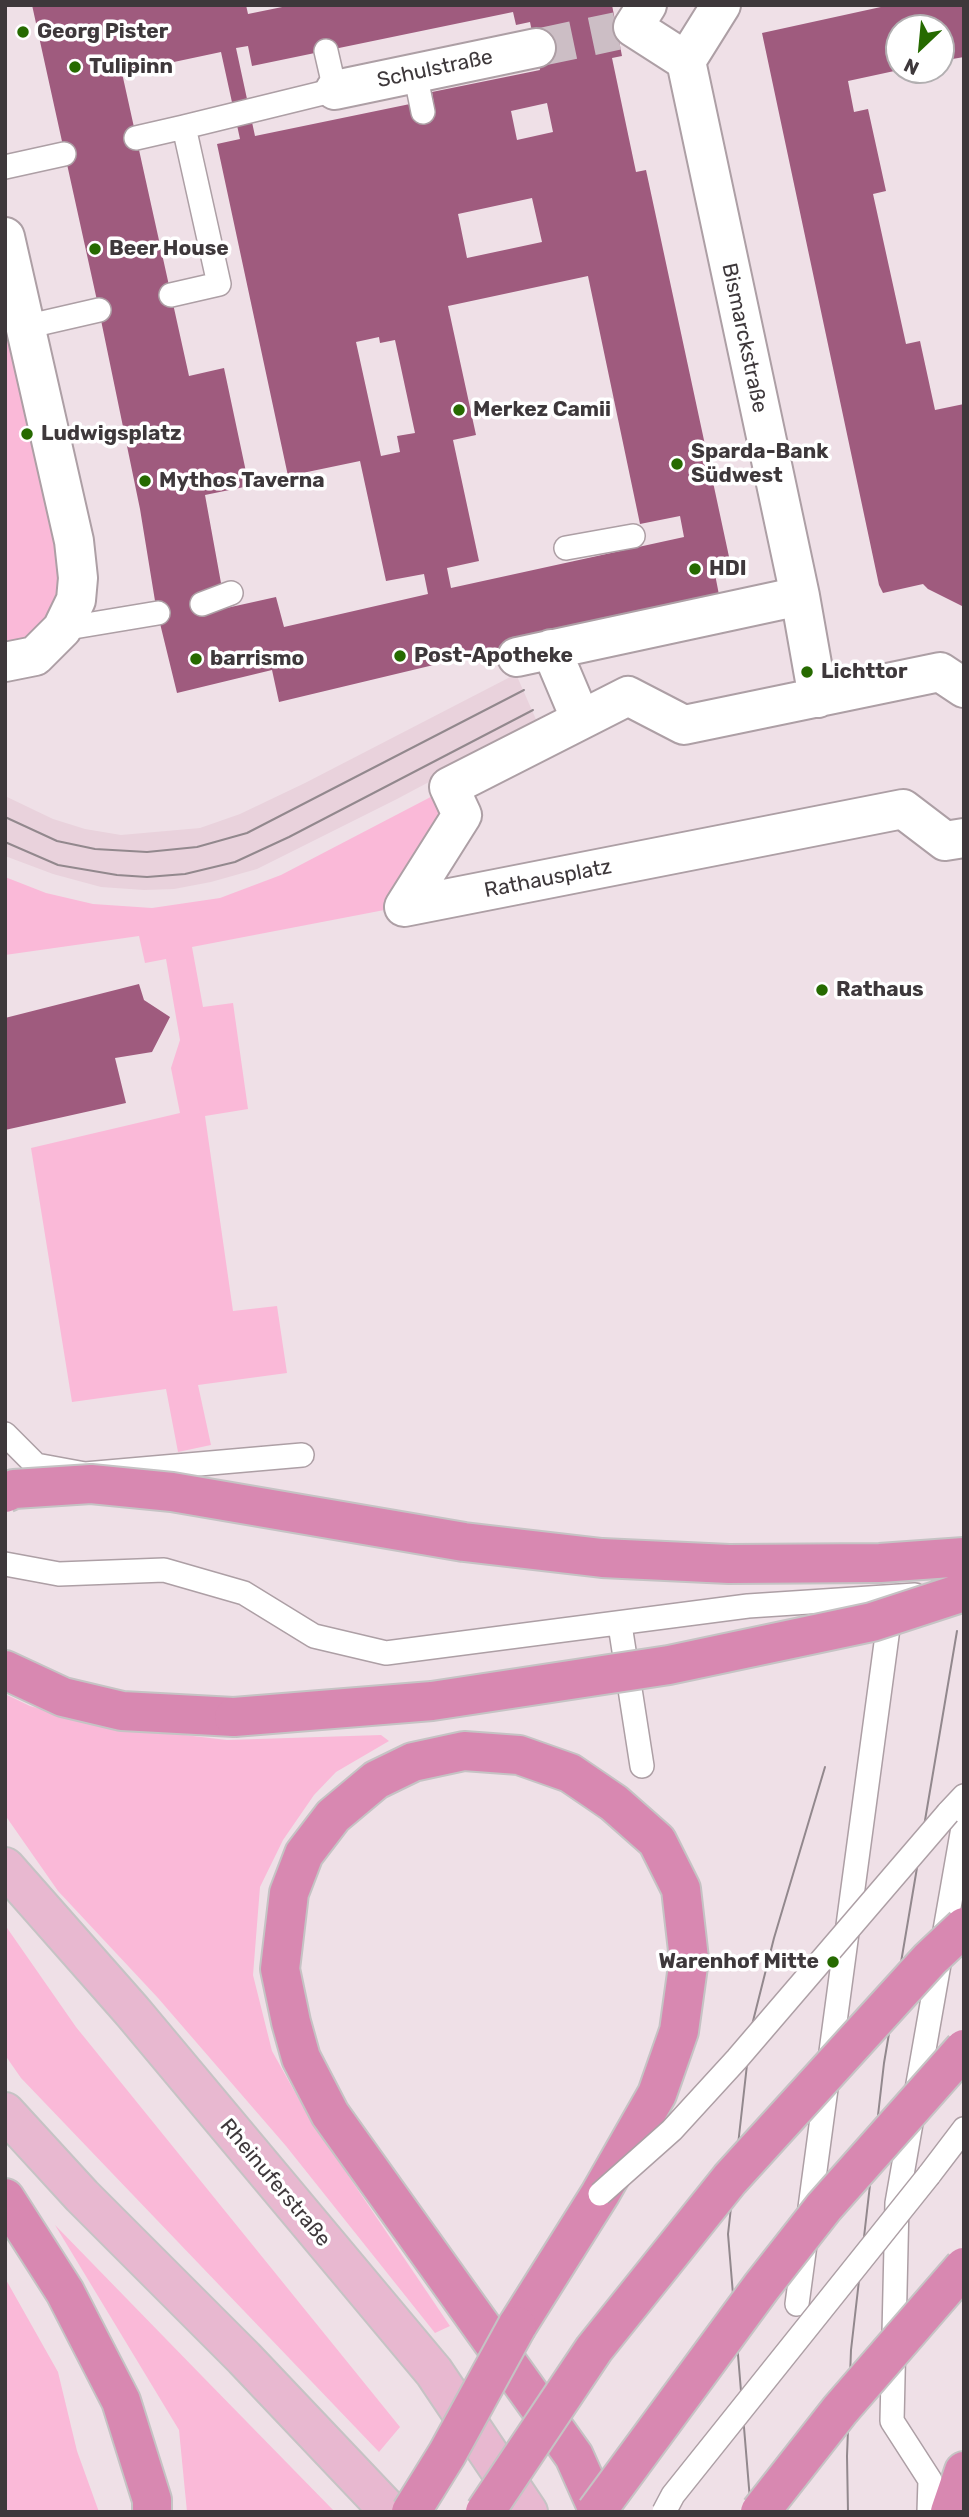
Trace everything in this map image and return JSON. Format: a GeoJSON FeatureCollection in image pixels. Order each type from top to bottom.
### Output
{"type":"FeatureCollection","features":[{"type":"Feature","properties":{"kind":"highway"},"geometry":{"type":"LineString","coordinates":[[5,1493],[14,1489],[91,1484],[172,1492],[464,1542],[602,1558],[729,1564],[880,1563],[964,1557]]}},
{"type":"Feature","properties":{"kind":"highway"},"geometry":{"type":"LineString","coordinates":[[5,1670],[63,1697],[122,1710],[234,1717],[432,1701],[669,1665],[872,1622],[964,1592]]}},
{"type":"Feature","properties":{"kind":"highway"},"geometry":{"type":"LineString","coordinates":[[411,2512],[447,2454],[517,2326],[600,2193],[657,2094],[679,2031],[688,1959],[681,1889],[657,1841],[614,1803],[570,1773],[519,1755],[464,1751],[413,1762],[376,1780],[333,1816],[304,1854],[289,1893],[281,1969],[301,2058],[331,2114],[574,2456],[597,2512]]}},
{"type":"Feature","properties":{"kind":"highway"},"geometry":{"type":"LineString","coordinates":[[485,2512],[594,2349],[730,2179],[930,1959],[964,1927]]}},
{"type":"Feature","properties":{"kind":"highway"},"geometry":{"type":"LineString","coordinates":[[597,2512],[762,2286],[824,2207],[964,2049]]}},
{"type":"Feature","properties":{"kind":"highway"},"geometry":{"type":"LineString","coordinates":[[5,2199],[65,2292],[121,2401],[152,2500],[152,2512]]}},
{"type":"Feature","properties":{"kind":"highway"},"geometry":{"type":"LineString","coordinates":[[760,2512],[840,2410],[964,2267]]}},
{"type":"Feature","properties":{"kind":"highway"},"geometry":{"type":"LineString","coordinates":[[950,2512],[964,2471]]}},
{"type":"Feature","properties":{"kind":"main road","name":"Rheinuferstraße"},"geometry":{"type":"LineString","coordinates":[[5,1867],[141,2022],[434,2372],[528,2512]]}},
{"type":"Feature","properties":{"kind":"main road"},"geometry":{"type":"LineString","coordinates":[[5,2112],[82,2196],[244,2358],[390,2512]]}},
{"type":"Feature","properties":{"kind":"street"},"geometry":{"type":"LineString","coordinates":[[632,21],[686,61],[723,5]]}},
{"type":"Feature","properties":{"kind":"street","name":"Schulstraße"},"geometry":{"type":"LineString","coordinates":[[335,90],[536,48]]}},
{"type":"Feature","properties":{"kind":"street","name":"Bismarckstraße"},"geometry":{"type":"LineString","coordinates":[[686,61],[800,596],[818,698]]}},
{"type":"Feature","properties":{"kind":"street"},"geometry":{"type":"LineString","coordinates":[[5,237],[74,541],[78,578],[76,600],[62,629],[35,656],[5,662]]}},
{"type":"Feature","properties":{"kind":"street"},"geometry":{"type":"LineString","coordinates":[[581,720],[534,653],[800,596]]}},
{"type":"Feature","properties":{"kind":"street","name":"Rathausplatz"},"geometry":{"type":"LineString","coordinates":[[964,688],[940,672],[684,725],[628,696],[449,787],[462,815],[404,907],[903,809],[945,841],[964,838]]}},
{"type":"Feature","properties":{"kind":"lane"},"geometry":{"type":"LineString","coordinates":[[136,138],[335,90],[326,51]]}},
{"type":"Feature","properties":{"kind":"lane"},"geometry":{"type":"LineString","coordinates":[[415,73],[423,112]]}},
{"type":"Feature","properties":{"kind":"lane"},"geometry":{"type":"LineString","coordinates":[[171,295],[219,284],[184,127]]}},
{"type":"Feature","properties":{"kind":"lane"},"geometry":{"type":"LineString","coordinates":[[5,167],[64,154]]}},
{"type":"Feature","properties":{"kind":"lane"},"geometry":{"type":"LineString","coordinates":[[25,327],[99,310]]}},
{"type":"Feature","properties":{"kind":"lane"},"geometry":{"type":"LineString","coordinates":[[566,548],[633,536]]}},
{"type":"Feature","properties":{"kind":"lane"},"geometry":{"type":"LineString","coordinates":[[202,604],[231,593]]}},
{"type":"Feature","properties":{"kind":"lane"},"geometry":{"type":"LineString","coordinates":[[62,629],[158,612]]}},
{"type":"Feature","properties":{"kind":"lane"},"geometry":{"type":"LineString","coordinates":[[5,1434],[36,1465],[85,1474],[302,1455]]}},
{"type":"Feature","properties":{"kind":"lane"},"geometry":{"type":"LineString","coordinates":[[5,1564],[59,1574],[164,1570],[244,1592],[314,1636],[386,1653],[620,1625],[748,1606],[964,1592]]}},
{"type":"Feature","properties":{"kind":"lane"},"geometry":{"type":"LineString","coordinates":[[797,2304],[892,1597]]}},
{"type":"Feature","properties":{"kind":"lane"},"geometry":{"type":"LineString","coordinates":[[620,1625],[642,1766]]}},
{"type":"Feature","properties":{"kind":"lane"},"geometry":{"type":"LineString","coordinates":[[929,2512],[930,2480],[892,2421],[897,2203],[964,1796]]}},
{"type":"Feature","properties":{"kind":"lane"},"geometry":{"type":"LineString","coordinates":[[600,2193],[672,2130],[959,1816]]}},
{"type":"Feature","properties":{"kind":"lane"},"geometry":{"type":"LineString","coordinates":[[664,2512],[673,2495],[964,2129]]}},
{"type":"Feature","properties":{"kind":"shaded area","name":"Ludwigsplatz"},"geometry":{"type":"Polygon","coordinates":[[[5,237],[76,600],[5,662],[5,237]]]}},
{"type":"Feature","properties":{"kind":"shaded area"},"geometry":{"type":"Polygon","coordinates":[[[516,674],[538,724],[257,869],[174,889],[144,890],[101,887],[53,874],[5,856],[5,796],[53,819],[85,829],[121,835],[200,828],[240,814],[305,783],[516,674]]]}},
{"type":"Feature","properties":{"kind":"shaded area"},"geometry":{"type":"Polygon","coordinates":[[[446,789],[458,815],[400,907],[192,947],[203,1007],[233,1003],[248,1109],[205,1116],[233,1311],[277,1306],[287,1373],[198,1385],[211,1445],[178,1452],[166,1389],[72,1402],[31,1148],[180,1113],[171,1068],[180,1040],[166,959],[145,963],[139,936],[5,955],[5,877],[46,893],[93,904],[152,908],[220,898],[281,875],[446,789]]]}},
{"type":"Feature","properties":{"kind":"shaded area"},"geometry":{"type":"Polygon","coordinates":[[[5,1694],[30,1706],[99,1725],[227,1740],[381,1735],[389,1741],[336,1772],[314,1795],[283,1840],[260,1887],[253,1975],[272,2051],[310,2119],[450,2326],[435,2333],[286,2146],[158,1998],[58,1891],[5,1815],[5,1694]]]}},
{"type":"Feature","properties":{"kind":"shaded area"},"geometry":{"type":"Polygon","coordinates":[[[5,1925],[76,2027],[400,2427],[379,2452],[21,2078],[5,2055],[5,1925]]]}},
{"type":"Feature","properties":{"kind":"shaded area"},"geometry":{"type":"Polygon","coordinates":[[[55,2225],[335,2512],[187,2512],[179,2430],[55,2225]]]}},
{"type":"Feature","properties":{"kind":"shaded area"},"geometry":{"type":"Polygon","coordinates":[[[5,2278],[58,2372],[77,2451],[99,2512],[5,2512],[5,2278]]]}},
{"type":"Feature","properties":{"kind":"building"},"geometry":{"type":"Polygon","coordinates":[[[32,5],[246,5],[248,14],[292,5],[612,5],[622,56],[612,58],[636,172],[646,170],[731,566],[714,569],[720,600],[279,702],[272,670],[177,693],[156,607],[140,509],[32,5]],[[513,12],[252,66],[248,46],[236,48],[255,136],[410,104],[412,115],[435,110],[432,92],[540,70],[530,22],[516,25],[513,12]],[[221,52],[122,73],[189,376],[224,368],[249,486],[205,495],[223,594],[204,613],[276,597],[284,627],[428,594],[424,574],[386,581],[360,461],[288,476],[217,144],[240,139],[221,52]],[[547,103],[511,111],[517,140],[553,132],[547,103]],[[532,198],[458,214],[467,258],[542,242],[532,198]],[[588,276],[448,306],[476,435],[453,440],[479,561],[447,568],[451,588],[684,537],[680,516],[640,524],[588,276]],[[379,337],[356,342],[381,456],[400,452],[397,436],[415,433],[395,340],[380,343],[379,337]]]}},
{"type":"Feature","properties":{"kind":"building"},"geometry":{"type":"Polygon","coordinates":[[[890,5],[964,5],[964,57],[955,59],[955,14],[885,14],[885,73],[848,81],[854,112],[868,109],[886,191],[873,194],[906,344],[920,341],[935,410],[964,404],[964,607],[923,584],[883,593],[879,585],[762,33],[890,5]]]}},
{"type":"Feature","properties":{"kind":"building"},"geometry":{"type":"Polygon","coordinates":[[[139,984],[144,1000],[170,1017],[152,1052],[115,1058],[126,1103],[5,1130],[5,1018],[139,984]]]}},
{"type":"Feature","properties":{"kind":"tunnel"},"geometry":{"type":"LineString","coordinates":[[536,48],[617,31]]}},
{"type":"Feature","properties":{"kind":"tram line"},"geometry":{"type":"LineString","coordinates":[[5,817],[57,841],[95,849],[147,852],[197,847],[247,833],[524,690]]}},
{"type":"Feature","properties":{"kind":"tram line"},"geometry":{"type":"LineString","coordinates":[[5,842],[58,865],[117,875],[147,877],[185,874],[235,862],[289,837],[533,710]]}},
{"type":"Feature","properties":{"kind":"tram line"},"geometry":{"type":"LineString","coordinates":[[848,2512],[851,2350],[884,2063],[957,1631]]}},
{"type":"Feature","properties":{"kind":"tram line"},"geometry":{"type":"LineString","coordinates":[[751,2512],[728,2234],[751,2029],[774,1938],[825,1767]]}},
{"type":"Feature","properties":{"kind":"place","name":"Georg Pister"},"geometry":{"type":"Point","coordinates":[23,32]}},
{"type":"Feature","properties":{"kind":"place","name":"Tulipinn"},"geometry":{"type":"Point","coordinates":[75,67]}},
{"type":"Feature","properties":{"kind":"place","name":"Beer House"},"geometry":{"type":"Point","coordinates":[95,249]}},
{"type":"Feature","properties":{"kind":"place","name":"Merkez Camii"},"geometry":{"type":"Point","coordinates":[459,410]}},
{"type":"Feature","properties":{"kind":"place","name":"Ludwigsplatz"},"geometry":{"type":"Point","coordinates":[27,434]}},
{"type":"Feature","properties":{"kind":"place","name":"Sparda-Bank Südwest"},"geometry":{"type":"Point","coordinates":[677,464]}},
{"type":"Feature","properties":{"kind":"place","name":"Mythos Taverna"},"geometry":{"type":"Point","coordinates":[145,481]}},
{"type":"Feature","properties":{"kind":"place","name":"HDI"},"geometry":{"type":"Point","coordinates":[695,569]}},
{"type":"Feature","properties":{"kind":"place","name":"Post-Apotheke"},"geometry":{"type":"Point","coordinates":[400,656]}},
{"type":"Feature","properties":{"kind":"place","name":"barrismo"},"geometry":{"type":"Point","coordinates":[196,659]}},
{"type":"Feature","properties":{"kind":"place","name":"Lichttor"},"geometry":{"type":"Point","coordinates":[807,672]}},
{"type":"Feature","properties":{"kind":"place","name":"Rathaus"},"geometry":{"type":"Point","coordinates":[822,990]}},
{"type":"Feature","properties":{"kind":"place","name":"Warenhof Mitte"},"geometry":{"type":"Point","coordinates":[833,1962]}}]}
